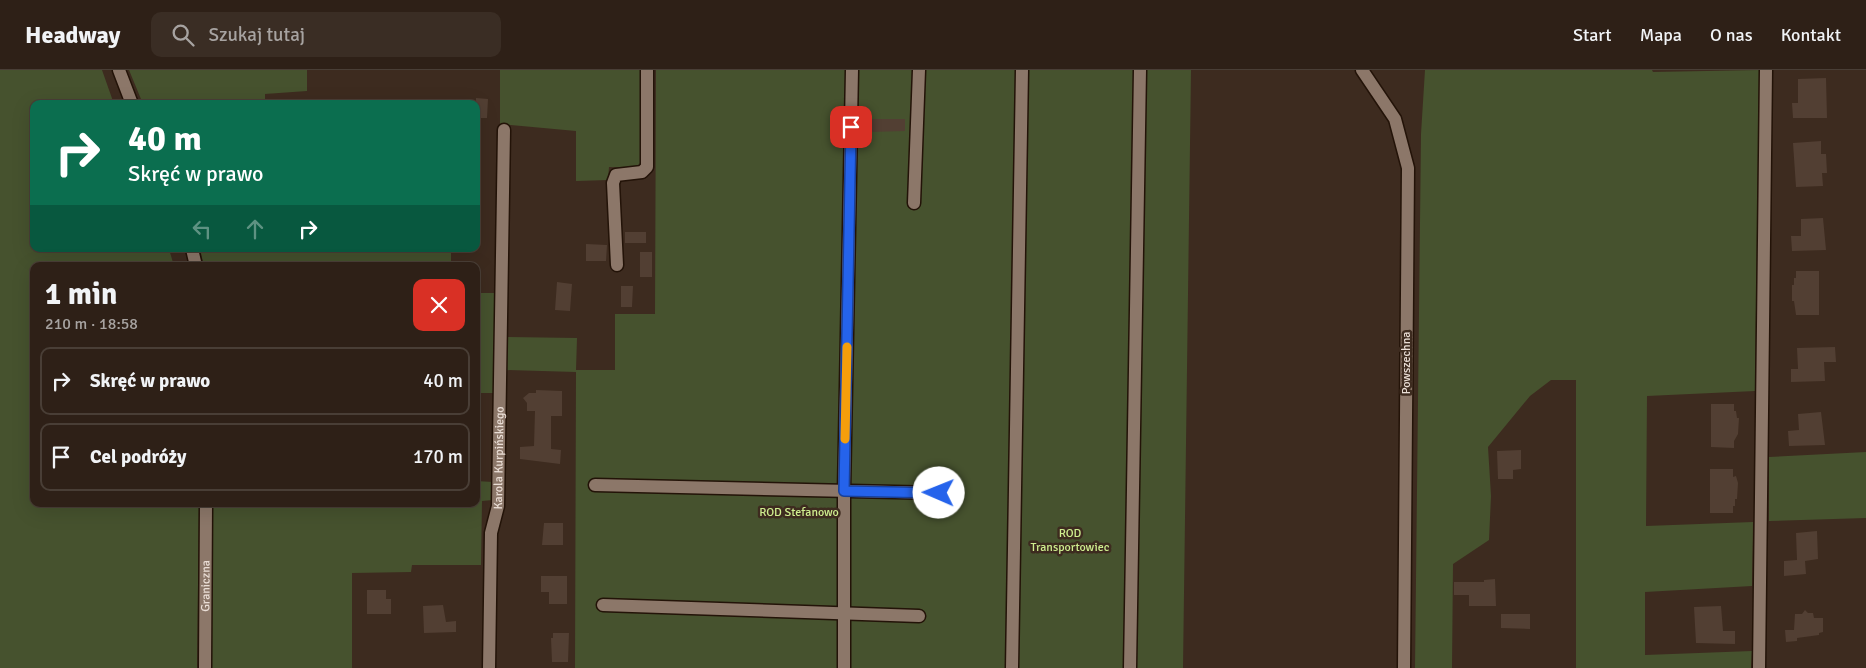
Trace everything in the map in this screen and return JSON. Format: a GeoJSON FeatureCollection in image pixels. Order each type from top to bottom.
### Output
{"type":"FeatureCollection","features":[{"type":"Feature","properties":{"kind":"street"},"geometry":{"type":"LineString","coordinates":[[119,70],[130,100]]}},
{"type":"Feature","properties":{"kind":"street"},"geometry":{"type":"LineString","coordinates":[[616,266],[613,183],[616,175],[642,172],[646,167],[647,70]]}},
{"type":"Feature","properties":{"kind":"street"},"geometry":{"type":"LineString","coordinates":[[844,668],[844,491],[852,70]]}},
{"type":"Feature","properties":{"kind":"street"},"geometry":{"type":"LineString","coordinates":[[914,203],[919,70]]}},
{"type":"Feature","properties":{"kind":"street"},"geometry":{"type":"LineString","coordinates":[[1012,668],[1022,70]]}},
{"type":"Feature","properties":{"kind":"street"},"geometry":{"type":"LineString","coordinates":[[1130,668],[1140,70]]}},
{"type":"Feature","properties":{"kind":"street","name":"Powszechna"},"geometry":{"type":"LineString","coordinates":[[1362,70],[1396,119],[1408,168],[1404,668]]}},
{"type":"Feature","properties":{"kind":"street"},"geometry":{"type":"LineString","coordinates":[[1759,668],[1766,70]]}},
{"type":"Feature","properties":{"kind":"street","name":"Karola Kurpińskiego"},"geometry":{"type":"LineString","coordinates":[[489,668],[490,532],[498,506],[504,130]]}},
{"type":"Feature","properties":{"kind":"street"},"geometry":{"type":"LineString","coordinates":[[595,485],[939,493]]}},
{"type":"Feature","properties":{"kind":"street","name":"Graniczna"},"geometry":{"type":"LineString","coordinates":[[205,668],[206,507]]}},
{"type":"Feature","properties":{"kind":"street"},"geometry":{"type":"LineString","coordinates":[[603,605],[919,616]]}},
{"type":"Feature","properties":{"kind":"green space"},"geometry":{"type":"Polygon","coordinates":[[[0,70],[102,70],[113,100],[30,100],[30,252],[170,252],[173,262],[30,262],[30,507],[199,507],[197,668],[0,668],[0,70]]]}},
{"type":"Feature","properties":{"kind":"green space"},"geometry":{"type":"Polygon","coordinates":[[[129,70],[307,70],[307,91],[265,94],[265,100],[141,100],[129,70]]]}},
{"type":"Feature","properties":{"kind":"green space"},"geometry":{"type":"Polygon","coordinates":[[[500,70],[643,70],[642,161],[635,168],[609,167],[608,180],[576,181],[576,131],[500,124],[500,70]]]}},
{"type":"Feature","properties":{"kind":"green space"},"geometry":{"type":"Polygon","coordinates":[[[656,70],[1191,70],[1183,668],[575,668],[576,372],[504,370],[505,337],[577,338],[576,370],[615,370],[615,314],[655,314],[656,70]]]}},
{"type":"Feature","properties":{"kind":"green space"},"geometry":{"type":"Polygon","coordinates":[[[1425,70],[1652,70],[1653,72],[1759,70],[1755,391],[1647,396],[1646,526],[1753,522],[1752,586],[1645,592],[1645,655],[1752,651],[1751,668],[1576,668],[1576,380],[1551,380],[1530,396],[1488,447],[1491,496],[1489,540],[1453,564],[1452,668],[1415,668],[1421,134],[1425,70]]]}},
{"type":"Feature","properties":{"kind":"green space"},"geometry":{"type":"Polygon","coordinates":[[[201,252],[451,252],[451,262],[203,262],[201,252]]]}},
{"type":"Feature","properties":{"kind":"green space"},"geometry":{"type":"Polygon","coordinates":[[[480,293],[497,293],[495,393],[480,393],[480,293]]]}},
{"type":"Feature","properties":{"kind":"green space"},"geometry":{"type":"Polygon","coordinates":[[[1866,452],[1866,518],[1769,521],[1769,457],[1866,452]]]}},
{"type":"Feature","properties":{"kind":"green space"},"geometry":{"type":"Polygon","coordinates":[[[480,481],[493,482],[493,500],[482,501],[481,565],[412,565],[411,572],[352,573],[352,668],[209,668],[211,507],[480,507],[480,481]]]}},
{"type":"Feature","properties":{"kind":"building"},"geometry":{"type":"Polygon","coordinates":[[[1826,78],[1827,118],[1793,118],[1792,103],[1798,103],[1798,79],[1826,78]]]}},
{"type":"Feature","properties":{"kind":"building"},"geometry":{"type":"Polygon","coordinates":[[[476,98],[488,99],[487,118],[480,118],[480,100],[476,100],[476,98]]]}},
{"type":"Feature","properties":{"kind":"building"},"geometry":{"type":"Polygon","coordinates":[[[869,119],[905,119],[905,131],[869,132],[869,119]]]}},
{"type":"Feature","properties":{"kind":"building"},"geometry":{"type":"Polygon","coordinates":[[[1821,141],[1821,154],[1826,154],[1827,173],[1822,173],[1823,186],[1796,187],[1793,143],[1821,141]]]}},
{"type":"Feature","properties":{"kind":"building"},"geometry":{"type":"Polygon","coordinates":[[[1823,218],[1826,250],[1792,251],[1791,236],[1801,236],[1801,219],[1823,218]]]}},
{"type":"Feature","properties":{"kind":"building"},"geometry":{"type":"Polygon","coordinates":[[[625,232],[646,232],[646,243],[625,243],[625,232]]]}},
{"type":"Feature","properties":{"kind":"building"},"geometry":{"type":"Polygon","coordinates":[[[586,244],[607,245],[606,261],[586,261],[586,244]]]}},
{"type":"Feature","properties":{"kind":"building"},"geometry":{"type":"Polygon","coordinates":[[[640,252],[652,252],[652,277],[640,277],[640,252]]]}},
{"type":"Feature","properties":{"kind":"building"},"geometry":{"type":"Polygon","coordinates":[[[1796,271],[1819,271],[1819,315],[1796,315],[1794,301],[1792,301],[1792,285],[1794,285],[1794,278],[1796,278],[1796,271]]]}},
{"type":"Feature","properties":{"kind":"building"},"geometry":{"type":"Polygon","coordinates":[[[557,282],[572,284],[570,311],[555,310],[557,282]]]}},
{"type":"Feature","properties":{"kind":"building"},"geometry":{"type":"Polygon","coordinates":[[[621,286],[633,286],[632,307],[621,307],[621,286]]]}},
{"type":"Feature","properties":{"kind":"building"},"geometry":{"type":"Polygon","coordinates":[[[1835,347],[1836,362],[1824,362],[1825,381],[1791,382],[1791,369],[1798,369],[1797,348],[1835,347]]]}},
{"type":"Feature","properties":{"kind":"building"},"geometry":{"type":"Polygon","coordinates":[[[536,390],[562,391],[562,416],[551,416],[551,449],[561,450],[560,464],[520,459],[520,447],[534,446],[535,411],[527,411],[527,403],[523,398],[529,393],[536,393],[536,390]]]}},
{"type":"Feature","properties":{"kind":"building"},"geometry":{"type":"Polygon","coordinates":[[[1711,404],[1734,404],[1734,411],[1736,411],[1737,418],[1739,418],[1738,434],[1734,441],[1734,448],[1711,447],[1711,404]]]}},
{"type":"Feature","properties":{"kind":"building"},"geometry":{"type":"Polygon","coordinates":[[[1821,412],[1825,445],[1789,446],[1788,431],[1799,430],[1798,414],[1821,412]]]}},
{"type":"Feature","properties":{"kind":"building"},"geometry":{"type":"Polygon","coordinates":[[[1521,450],[1521,469],[1513,470],[1513,479],[1498,479],[1497,451],[1521,450]]]}},
{"type":"Feature","properties":{"kind":"building"},"geometry":{"type":"Polygon","coordinates":[[[1710,469],[1733,469],[1733,477],[1736,476],[1738,483],[1737,499],[1735,499],[1735,506],[1733,506],[1733,513],[1710,513],[1710,469]]]}},
{"type":"Feature","properties":{"kind":"building"},"geometry":{"type":"Polygon","coordinates":[[[544,523],[563,523],[563,545],[542,545],[544,523]]]}},
{"type":"Feature","properties":{"kind":"building"},"geometry":{"type":"Polygon","coordinates":[[[1817,531],[1818,559],[1805,561],[1806,574],[1784,576],[1784,561],[1797,560],[1796,533],[1817,531]]]}},
{"type":"Feature","properties":{"kind":"building"},"geometry":{"type":"Polygon","coordinates":[[[541,576],[567,576],[567,604],[549,604],[549,592],[541,592],[541,576]]]}},
{"type":"Feature","properties":{"kind":"building"},"geometry":{"type":"Polygon","coordinates":[[[1495,579],[1496,606],[1469,606],[1469,595],[1454,595],[1454,582],[1484,582],[1484,580],[1495,579]]]}},
{"type":"Feature","properties":{"kind":"building"},"geometry":{"type":"Polygon","coordinates":[[[367,590],[386,590],[386,599],[391,599],[391,614],[367,614],[367,590]]]}},
{"type":"Feature","properties":{"kind":"building"},"geometry":{"type":"Polygon","coordinates":[[[443,605],[446,622],[456,621],[456,632],[424,633],[423,606],[443,605]]]}},
{"type":"Feature","properties":{"kind":"building"},"geometry":{"type":"Polygon","coordinates":[[[1721,606],[1723,631],[1735,631],[1735,644],[1696,643],[1694,607],[1721,606]]]}},
{"type":"Feature","properties":{"kind":"building"},"geometry":{"type":"Polygon","coordinates":[[[1805,610],[1808,613],[1813,613],[1814,618],[1823,618],[1823,632],[1819,633],[1819,635],[1797,638],[1797,641],[1786,642],[1785,630],[1794,630],[1795,614],[1802,614],[1805,610]]]}},
{"type":"Feature","properties":{"kind":"building"},"geometry":{"type":"Polygon","coordinates":[[[1501,614],[1530,614],[1530,629],[1501,628],[1501,614]]]}},
{"type":"Feature","properties":{"kind":"building"},"geometry":{"type":"Polygon","coordinates":[[[553,633],[569,633],[568,662],[552,662],[551,638],[553,638],[553,633]]]}},
{"type":"Feature","properties":{"kind":"slow traffic"},"geometry":{"type":"LineString","coordinates":[[845,439],[847,347]]}},
{"type":"Feature","properties":{"kind":"route"},"geometry":{"type":"LineString","coordinates":[[851,127],[844,491],[939,493]]}},
{"type":"Feature","properties":{"kind":"park label","name":"ROD Stefanowo"},"geometry":{"type":"Point","coordinates":[799,512]}},
{"type":"Feature","properties":{"kind":"park label","name":"ROD Transportowiec"},"geometry":{"type":"Point","coordinates":[1070,540]}}]}
